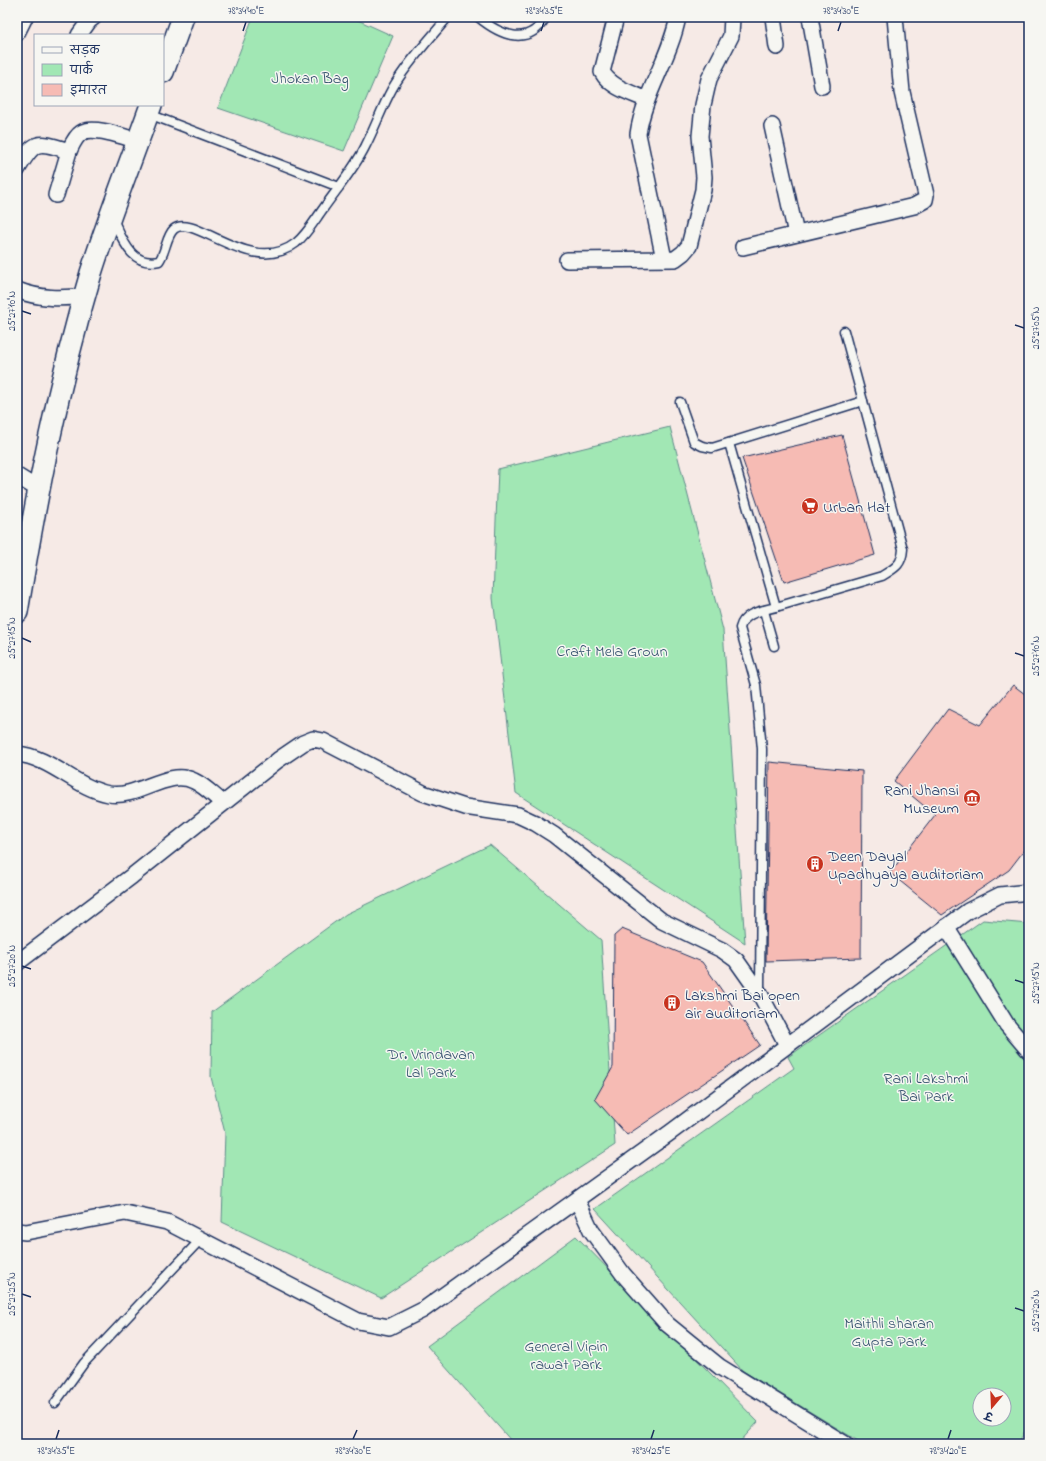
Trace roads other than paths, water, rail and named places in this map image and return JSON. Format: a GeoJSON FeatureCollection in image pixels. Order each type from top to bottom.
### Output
{"type":"FeatureCollection","features":[{"type":"Feature","properties":{"kind":"street"},"geometry":{"type":"LineString","coordinates":[[17,33],[25,17]]}},
{"type":"Feature","properties":{"kind":"street"},"geometry":{"type":"LineString","coordinates":[[80,34],[89,21],[94,17]]}},
{"type":"Feature","properties":{"kind":"street"},"geometry":{"type":"LineString","coordinates":[[164,69],[183,17]]}},
{"type":"Feature","properties":{"kind":"street"},"geometry":{"type":"LineString","coordinates":[[616,17],[602,72],[606,79],[613,84],[647,100]]}},
{"type":"Feature","properties":{"kind":"street"},"geometry":{"type":"LineString","coordinates":[[664,259],[638,134],[640,119],[673,38],[678,17]]}},
{"type":"Feature","properties":{"kind":"street"},"geometry":{"type":"LineString","coordinates":[[567,260],[675,259],[684,253],[689,246],[704,177],[700,136],[702,104],[709,79],[731,36],[732,17]]}},
{"type":"Feature","properties":{"kind":"street"},"geometry":{"type":"LineString","coordinates":[[773,17],[777,47]]}},
{"type":"Feature","properties":{"kind":"street"},"geometry":{"type":"LineString","coordinates":[[810,17],[822,86]]}},
{"type":"Feature","properties":{"kind":"street"},"geometry":{"type":"LineString","coordinates":[[743,247],[914,206],[925,200],[926,195],[902,92],[895,17]]}},
{"type":"Feature","properties":{"kind":"street"},"geometry":{"type":"LineString","coordinates":[[17,612],[38,489],[63,377],[85,296],[150,109]]}},
{"type":"Feature","properties":{"kind":"street"},"geometry":{"type":"LineString","coordinates":[[772,126],[796,234]]}},
{"type":"Feature","properties":{"kind":"street"},"geometry":{"type":"LineString","coordinates":[[56,195],[70,151],[75,139],[80,133],[87,130],[95,130],[138,141]]}},
{"type":"Feature","properties":{"kind":"street"},"geometry":{"type":"LineString","coordinates":[[17,170],[29,150],[36,145],[45,144],[70,151]]}},
{"type":"Feature","properties":{"kind":"street"},"geometry":{"type":"LineString","coordinates":[[17,290],[50,298],[85,296]]}},
{"type":"Feature","properties":{"kind":"street"},"geometry":{"type":"LineString","coordinates":[[17,476],[38,489]]}},
{"type":"Feature","properties":{"kind":"street"},"geometry":{"type":"LineString","coordinates":[[17,963],[132,876],[278,760],[303,743],[313,740],[323,741],[423,792],[465,807],[518,815],[535,823],[554,835],[662,921],[722,950],[736,960],[760,994],[787,1045]]}},
{"type":"Feature","properties":{"kind":"street"},"geometry":{"type":"LineString","coordinates":[[17,754],[30,756],[44,762],[91,787],[110,794],[136,792],[173,778],[181,777],[194,781],[223,803]]}},
{"type":"Feature","properties":{"kind":"street"},"geometry":{"type":"LineString","coordinates":[[17,1231],[26,1232],[125,1213],[167,1222],[358,1321],[389,1327],[423,1310],[577,1200],[968,911],[1000,895],[1029,892]]}},
{"type":"Feature","properties":{"kind":"street"},"geometry":{"type":"LineString","coordinates":[[946,927],[1007,1025],[1029,1051]]}},
{"type":"Feature","properties":{"kind":"street"},"geometry":{"type":"LineString","coordinates":[[577,1200],[596,1236],[623,1274],[668,1324],[720,1368],[845,1444]]}},
{"type":"Feature","properties":{"kind":"lane"},"geometry":{"type":"LineString","coordinates":[[112,216],[128,250],[139,259],[149,263],[159,261],[164,255],[174,228],[182,225],[192,227],[246,251],[264,254],[280,251],[296,243],[306,232],[339,187],[365,148],[392,90],[404,71],[448,17]]}},
{"type":"Feature","properties":{"kind":"lane"},"geometry":{"type":"LineString","coordinates":[[478,17],[491,28],[513,36],[528,35],[540,26],[546,17]]}},
{"type":"Feature","properties":{"kind":"lane"},"geometry":{"type":"LineString","coordinates":[[150,109],[339,187]]}},
{"type":"Feature","properties":{"kind":"lane"},"geometry":{"type":"LineString","coordinates":[[760,994],[762,749],[756,685],[740,628],[742,621],[747,616],[882,576],[895,568],[902,560],[903,549],[844,331]]}},
{"type":"Feature","properties":{"kind":"lane"},"geometry":{"type":"LineString","coordinates":[[680,402],[694,442],[702,446],[712,448],[863,401]]}},
{"type":"Feature","properties":{"kind":"lane"},"geometry":{"type":"LineString","coordinates":[[728,443],[776,607]]}},
{"type":"Feature","properties":{"kind":"lane"},"geometry":{"type":"LineString","coordinates":[[764,611],[774,646]]}},
{"type":"Feature","properties":{"kind":"lane"},"geometry":{"type":"LineString","coordinates":[[55,1403],[84,1363],[201,1239]]}},
{"type":"Feature","properties":{"kind":"place","name":"Urban Hat"},"geometry":{"type":"Point","coordinates":[810,506]}},
{"type":"Feature","properties":{"kind":"place","name":"Rani Jhansi Museum"},"geometry":{"type":"Point","coordinates":[972,798]}},
{"type":"Feature","properties":{"kind":"place","name":"Deen Dayal Upadhyaya auditoriam"},"geometry":{"type":"Point","coordinates":[815,864]}},
{"type":"Feature","properties":{"kind":"place","name":"Lakshmi Bai open air auditoriam"},"geometry":{"type":"Point","coordinates":[672,1003]}},
{"type":"Feature","properties":{"kind":"park label","name":"Jhokan Bag"},"geometry":{"type":"Point","coordinates":[310,77]}},
{"type":"Feature","properties":{"kind":"park label","name":"Craft Mela Groun"},"geometry":{"type":"Point","coordinates":[612,650]}},
{"type":"Feature","properties":{"kind":"park label","name":"Dr. Vrindavan Lal Park"},"geometry":{"type":"Point","coordinates":[431,1062]}},
{"type":"Feature","properties":{"kind":"park label","name":"Rani Lakshmi Bai Park"},"geometry":{"type":"Point","coordinates":[926,1086]}},
{"type":"Feature","properties":{"kind":"park label","name":"Maithli sharan Gupta Park"},"geometry":{"type":"Point","coordinates":[889,1331]}},
{"type":"Feature","properties":{"kind":"park label","name":"General Vipin rawat Park"},"geometry":{"type":"Point","coordinates":[566,1354]}}]}
